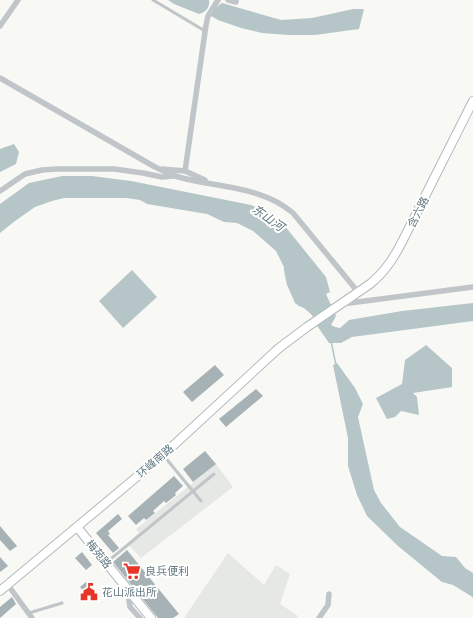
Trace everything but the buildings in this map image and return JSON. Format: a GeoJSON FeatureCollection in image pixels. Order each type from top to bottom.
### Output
{"type":"FeatureCollection","features":[{"type":"Feature","properties":{"kind":"main road","name":"含六路"},"geometry":{"type":"LineString","coordinates":[[340,304],[379,277],[393,259],[473,101]]}},
{"type":"Feature","properties":{"kind":"main road","name":"环峰南路"},"geometry":{"type":"LineString","coordinates":[[0,591],[163,455],[279,348],[340,304]]}},
{"type":"Feature","properties":{"kind":"main road","name":"梅苑路"},"geometry":{"type":"LineString","coordinates":[[76,528],[151,618]]}},
{"type":"Feature","properties":{"kind":"main road","name":"梅苑路"},"geometry":{"type":"LineString","coordinates":[[76,528],[147,618]]}},
{"type":"Feature","properties":{"kind":"street"},"geometry":{"type":"LineString","coordinates":[[0,26],[18,0]]}},
{"type":"Feature","properties":{"kind":"street"},"geometry":{"type":"LineString","coordinates":[[184,171],[206,25],[208,16],[218,0]]}},
{"type":"Feature","properties":{"kind":"street"},"geometry":{"type":"LineString","coordinates":[[228,0],[236,2],[236,0]]}},
{"type":"Feature","properties":{"kind":"street"},"geometry":{"type":"LineString","coordinates":[[0,78],[174,176],[257,194],[278,203],[292,213],[358,292]]}},
{"type":"Feature","properties":{"kind":"street"},"geometry":{"type":"LineString","coordinates":[[0,191],[25,174],[57,168],[114,169],[162,177],[174,176]]}},
{"type":"Feature","properties":{"kind":"street"},"geometry":{"type":"LineString","coordinates":[[158,168],[184,171],[217,185]]}},
{"type":"Feature","properties":{"kind":"street"},"geometry":{"type":"LineString","coordinates":[[340,304],[473,287]]}},
{"type":"Feature","properties":{"kind":"street"},"geometry":{"type":"LineString","coordinates":[[8,585],[30,616]]}},
{"type":"Feature","properties":{"kind":"street"},"geometry":{"type":"LineString","coordinates":[[128,594],[130,606],[140,618]]}},
{"type":"Feature","properties":{"kind":"street"},"geometry":{"type":"LineString","coordinates":[[319,618],[328,606],[330,594]]}},
{"type":"Feature","properties":{"kind":"lane"},"geometry":{"type":"LineString","coordinates":[[153,0],[205,31]]}},
{"type":"Feature","properties":{"kind":"lane"},"geometry":{"type":"LineString","coordinates":[[163,455],[201,501]]}},
{"type":"Feature","properties":{"kind":"lane"},"geometry":{"type":"LineString","coordinates":[[106,563],[214,474]]}},
{"type":"Feature","properties":{"kind":"lane"},"geometry":{"type":"LineString","coordinates":[[30,616],[62,603]]}},
{"type":"Feature","properties":{"kind":"shaded area"},"geometry":{"type":"Polygon","coordinates":[[[216,464],[233,487],[141,558],[127,543],[139,533],[136,529],[216,464]]]}},
{"type":"Feature","properties":{"kind":"shaded area"},"geometry":{"type":"Polygon","coordinates":[[[228,553],[264,585],[276,565],[290,574],[280,604],[298,616],[297,618],[184,618],[228,553]]]}},
{"type":"Feature","properties":{"kind":"water"},"geometry":{"type":"Polygon","coordinates":[[[168,0],[209,0],[209,5],[204,12],[199,14],[168,0]]]}},
{"type":"Feature","properties":{"kind":"water"},"geometry":{"type":"Polygon","coordinates":[[[222,3],[281,20],[312,18],[353,9],[364,9],[359,29],[315,35],[288,35],[262,33],[218,20],[211,16],[214,9],[222,3]]]}},
{"type":"Feature","properties":{"kind":"water"},"geometry":{"type":"Polygon","coordinates":[[[14,144],[19,152],[16,164],[0,172],[0,149],[14,144]]]}},
{"type":"Feature","properties":{"kind":"water","name":"东山河"},"geometry":{"type":"Polygon","coordinates":[[[62,176],[92,176],[131,181],[251,205],[273,215],[280,220],[326,277],[330,292],[326,294],[336,316],[331,325],[335,327],[340,328],[349,320],[402,311],[473,303],[473,321],[352,337],[341,343],[329,343],[312,315],[295,303],[287,285],[284,267],[276,251],[253,231],[237,223],[224,222],[207,214],[147,204],[140,200],[126,198],[64,198],[35,207],[0,233],[0,204],[29,183],[62,176]]]}},
{"type":"Feature","properties":{"kind":"water"},"geometry":{"type":"Polygon","coordinates":[[[132,270],[157,297],[123,328],[99,301],[132,270]]]}},
{"type":"Feature","properties":{"kind":"water"},"geometry":{"type":"Polygon","coordinates":[[[426,345],[452,368],[452,387],[413,393],[417,397],[419,415],[401,411],[395,417],[387,419],[376,398],[402,384],[405,360],[426,345]]]}},
{"type":"Feature","properties":{"kind":"water"},"geometry":{"type":"Polygon","coordinates":[[[337,363],[355,388],[363,404],[358,417],[374,490],[381,503],[400,527],[442,556],[456,557],[465,568],[473,573],[473,598],[453,585],[442,582],[398,546],[367,516],[357,495],[348,466],[348,438],[333,365],[337,363]]]}},
{"type":"Feature","properties":{"kind":"waterway"},"geometry":{"type":"LineString","coordinates":[[331,341],[336,365]]}},
{"type":"Feature","properties":{"kind":"place","name":"良兵便利"},"geometry":{"type":"Point","coordinates":[132,571]}},
{"type":"Feature","properties":{"kind":"place","name":"花山派出所"},"geometry":{"type":"Point","coordinates":[89,592]}}]}
